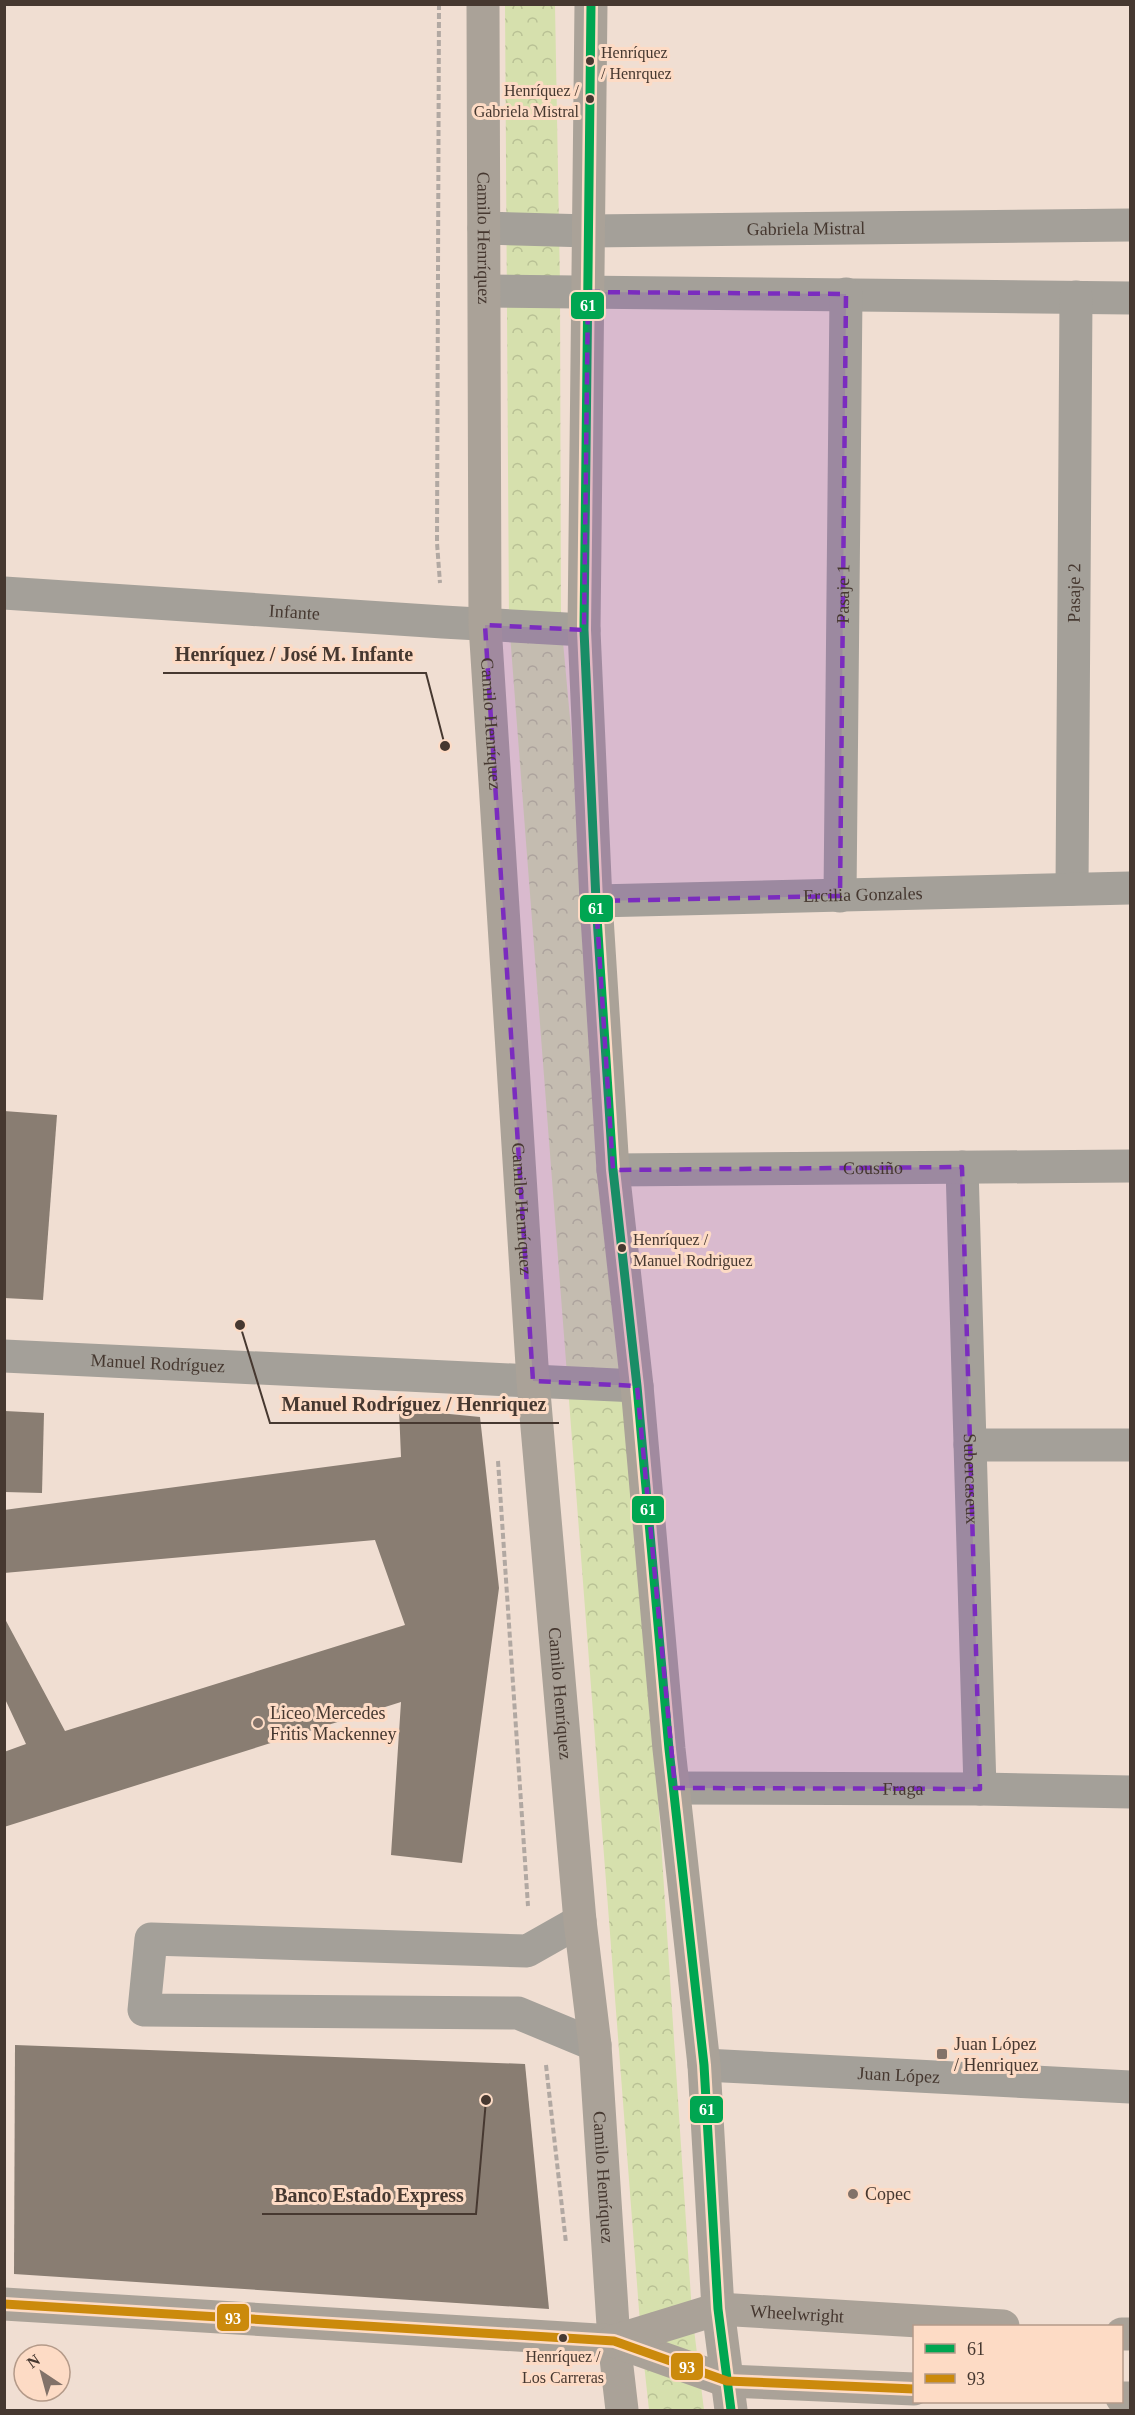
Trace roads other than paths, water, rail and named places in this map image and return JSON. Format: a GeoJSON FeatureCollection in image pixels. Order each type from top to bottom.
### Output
{"type":"FeatureCollection","features":[{"type":"Feature","properties":{"kind":"main road","name":"Camilo Henríquez"},"geometry":{"type":"LineString","coordinates":[[483,4],[486,291],[485,625],[533,1381],[580,1921],[595,2045],[614,2342],[622,2410]]}},
{"type":"Feature","properties":{"kind":"main road"},"geometry":{"type":"LineString","coordinates":[[591,4],[584,630],[596,902],[613,1170],[637,1386],[669,1749],[704,2065],[718,2309],[729,2396]]}},
{"type":"Feature","properties":{"kind":"main road"},"geometry":{"type":"LineString","coordinates":[[4,2304],[614,2342],[729,2396],[913,2389]]}},
{"type":"Feature","properties":{"kind":"main road","name":"Wheelwright"},"geometry":{"type":"LineString","coordinates":[[614,2342],[718,2309],[986,2325]]}},
{"type":"Feature","properties":{"kind":"street","name":"Gabriela Mistral"},"geometry":{"type":"LineString","coordinates":[[484,228],[589,231],[1131,225]]}},
{"type":"Feature","properties":{"kind":"street"},"geometry":{"type":"LineString","coordinates":[[486,291],[1131,298]]}},
{"type":"Feature","properties":{"kind":"street","name":"Pasaje 1"},"geometry":{"type":"LineString","coordinates":[[840,896],[846,294]]}},
{"type":"Feature","properties":{"kind":"street","name":"Pasaje 2"},"geometry":{"type":"LineString","coordinates":[[1072,889],[1076,297]]}},
{"type":"Feature","properties":{"kind":"street","name":"Infante"},"geometry":{"type":"LineString","coordinates":[[4,593],[584,630]]}},
{"type":"Feature","properties":{"kind":"street","name":"Ercilia Gonzales"},"geometry":{"type":"LineString","coordinates":[[596,902],[1131,888]]}},
{"type":"Feature","properties":{"kind":"street","name":"Cousiño"},"geometry":{"type":"LineString","coordinates":[[613,1170],[1131,1166]]}},
{"type":"Feature","properties":{"kind":"street","name":"Subercaseux"},"geometry":{"type":"LineString","coordinates":[[962,1167],[980,1789]]}},
{"type":"Feature","properties":{"kind":"street","name":"Manuel Rodríguez"},"geometry":{"type":"LineString","coordinates":[[4,1356],[637,1386]]}},
{"type":"Feature","properties":{"kind":"street"},"geometry":{"type":"LineString","coordinates":[[970,1445],[1131,1445]]}},
{"type":"Feature","properties":{"kind":"street","name":"Fraga"},"geometry":{"type":"LineString","coordinates":[[675,1788],[1131,1792]]}},
{"type":"Feature","properties":{"kind":"street"},"geometry":{"type":"LineString","coordinates":[[580,1921],[527,1951],[151,1939],[144,2010],[518,2013],[595,2045]]}},
{"type":"Feature","properties":{"kind":"street","name":"Juan López"},"geometry":{"type":"LineString","coordinates":[[704,2065],[1131,2086]]}},
{"type":"Feature","properties":{"kind":"place","name":"Henríquez / Henrquez"},"geometry":{"type":"Point","coordinates":[590,61]}},
{"type":"Feature","properties":{"kind":"place","name":"Henríquez / Gabriela Mistral"},"geometry":{"type":"Point","coordinates":[590,99]}},
{"type":"Feature","properties":{"kind":"place","name":"Henríquez / José M. Infante"},"geometry":{"type":"Point","coordinates":[445,746]}},
{"type":"Feature","properties":{"kind":"place","name":"Henríquez / Manuel Rodriguez"},"geometry":{"type":"Point","coordinates":[622,1248]}},
{"type":"Feature","properties":{"kind":"place","name":"Manuel Rodríguez / Henriquez"},"geometry":{"type":"Point","coordinates":[240,1325]}},
{"type":"Feature","properties":{"kind":"place","name":"Liceo Mercedes Fritis Mackenney"},"geometry":{"type":"Point","coordinates":[258,1723]}},
{"type":"Feature","properties":{"kind":"place","name":"Juan López / Henriquez"},"geometry":{"type":"Point","coordinates":[942,2054]}},
{"type":"Feature","properties":{"kind":"place","name":"Banco Estado Express"},"geometry":{"type":"Point","coordinates":[486,2100]}},
{"type":"Feature","properties":{"kind":"place","name":"Copec"},"geometry":{"type":"Point","coordinates":[853,2194]}},
{"type":"Feature","properties":{"kind":"place","name":"Henríquez / Los Carreras"},"geometry":{"type":"Point","coordinates":[563,2338]}}]}
